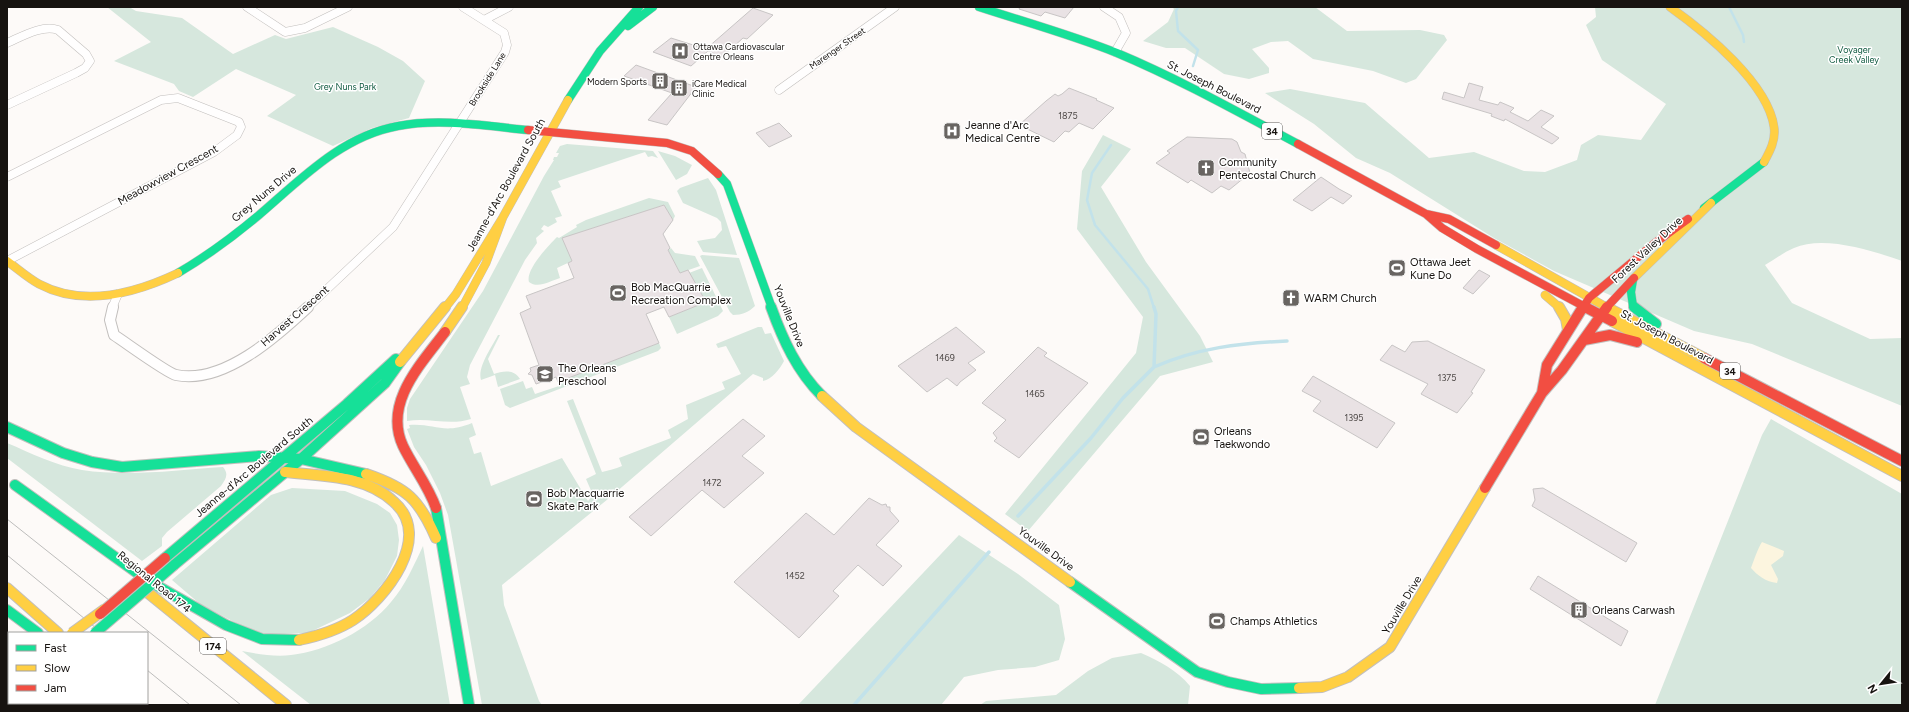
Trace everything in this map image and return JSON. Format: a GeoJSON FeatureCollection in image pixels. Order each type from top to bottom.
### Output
{"type":"FeatureCollection","features":[{"type":"Feature","properties":{"kind":"main road","name":"Jeanne-d'Arc Boulevard South"},"geometry":{"type":"LineString","coordinates":[[96,632],[301,459],[375,393],[394,372],[416,342],[456,294],[503,217],[585,70],[611,36],[638,7]]}},
{"type":"Feature","properties":{"kind":"main road","name":"Jeanne-d'Arc Boulevard South"},"geometry":{"type":"LineString","coordinates":[[611,36],[638,19],[653,7]]}},
{"type":"Feature","properties":{"kind":"main road","name":"St. Joseph Boulevard"},"geometry":{"type":"LineString","coordinates":[[979,7],[1090,42],[1115,52],[1209,96],[1426,214],[1442,228],[1477,249],[1902,476]]}},
{"type":"Feature","properties":{"kind":"main road","name":"Forest Valley Drive"},"geometry":{"type":"LineString","coordinates":[[1589,298],[1655,243],[1712,203],[1765,161],[1771,150],[1774,139],[1774,121],[1764,97],[1747,75],[1694,25],[1670,7]]}},
{"type":"Feature","properties":{"kind":"main road","name":"Grey Nuns Drive"},"geometry":{"type":"LineString","coordinates":[[7,261],[48,289],[65,294],[87,297],[118,294],[164,280],[199,262],[328,156],[354,140],[386,128],[429,122],[550,132]]}},
{"type":"Feature","properties":{"kind":"main road","name":"Youville Drive"},"geometry":{"type":"LineString","coordinates":[[550,132],[667,143],[692,151],[698,155],[717,172],[727,184],[784,342],[810,384],[826,401],[856,427],[934,482],[1172,656],[1197,672],[1228,682],[1261,688],[1322,687],[1348,678],[1390,647],[1542,393],[1558,378],[1600,315]]}},
{"type":"Feature","properties":{"kind":"main road","name":"Forest Valley Drive"},"geometry":{"type":"LineString","coordinates":[[1600,315],[1633,280],[1693,224],[1712,203]]}},
{"type":"Feature","properties":{"kind":"main road","name":"St. Joseph Boulevard"},"geometry":{"type":"LineString","coordinates":[[1426,214],[1449,219],[1589,298],[1902,461]]}},
{"type":"Feature","properties":{"kind":"main road"},"geometry":{"type":"LineString","coordinates":[[469,705],[446,560],[434,501],[424,478],[400,440],[396,427],[395,413],[397,404],[407,386],[469,297],[486,263],[503,217]]}},
{"type":"Feature","properties":{"kind":"main road"},"geometry":{"type":"LineString","coordinates":[[1477,249],[1490,262],[1554,300],[1563,309],[1568,321],[1568,330]]}},
{"type":"Feature","properties":{"kind":"main road"},"geometry":{"type":"LineString","coordinates":[[1633,280],[1631,298],[1633,306],[1649,320],[1902,454]]}},
{"type":"Feature","properties":{"kind":"main road","name":"Youville Drive"},"geometry":{"type":"LineString","coordinates":[[1542,393],[1547,365],[1589,298]]}},
{"type":"Feature","properties":{"kind":"main road"},"geometry":{"type":"LineString","coordinates":[[1584,340],[1610,335],[1618,336],[1673,354]]}},
{"type":"Feature","properties":{"kind":"main road","name":"Jeanne-d'Arc Boulevard South"},"geometry":{"type":"LineString","coordinates":[[106,609],[347,404],[416,342]]}},
{"type":"Feature","properties":{"kind":"main road"},"geometry":{"type":"LineString","coordinates":[[7,427],[62,455],[100,465],[122,467],[248,456],[301,459],[353,470],[386,480],[410,495],[423,510],[446,560]]}},
{"type":"Feature","properties":{"kind":"main road"},"geometry":{"type":"LineString","coordinates":[[15,485],[148,580],[243,634],[263,640],[285,642],[308,639],[334,630],[372,607],[397,578],[405,561],[409,532],[405,517],[397,504],[384,494],[358,485],[285,472]]}},
{"type":"Feature","properties":{"kind":"main road","name":"Regional Road 174"},"geometry":{"type":"LineString","coordinates":[[7,479],[286,705]]}},
{"type":"Feature","properties":{"kind":"main road"},"geometry":{"type":"LineString","coordinates":[[7,588],[57,632]]}},
{"type":"Feature","properties":{"kind":"main road"},"geometry":{"type":"LineString","coordinates":[[73,632],[106,609]]}},
{"type":"Feature","properties":{"kind":"main road"},"geometry":{"type":"LineString","coordinates":[[78,632],[106,609]]}},
{"type":"Feature","properties":{"kind":"main road"},"geometry":{"type":"LineString","coordinates":[[7,610],[37,632]]}},
{"type":"Feature","properties":{"kind":"street"},"geometry":{"type":"LineString","coordinates":[[248,7],[286,32],[305,28],[348,7]]}},
{"type":"Feature","properties":{"kind":"street","name":"Brookside Lane"},"geometry":{"type":"LineString","coordinates":[[459,124],[505,52],[507,45],[504,33],[463,7]]}},
{"type":"Feature","properties":{"kind":"street"},"geometry":{"type":"LineString","coordinates":[[484,20],[509,7]]}},
{"type":"Feature","properties":{"kind":"street","name":"Marenger Street"},"geometry":{"type":"LineString","coordinates":[[779,90],[895,7]]}},
{"type":"Feature","properties":{"kind":"street"},"geometry":{"type":"LineString","coordinates":[[1104,7],[1114,12],[1123,21],[1126,33],[1115,52]]}},
{"type":"Feature","properties":{"kind":"street"},"geometry":{"type":"LineString","coordinates":[[7,43],[39,30],[52,28],[58,30],[86,54],[90,58],[90,61],[85,68],[76,73],[7,105]]}},
{"type":"Feature","properties":{"kind":"street","name":"Meadowview Crescent"},"geometry":{"type":"LineString","coordinates":[[7,177],[161,100],[169,98],[178,98],[239,122],[241,127],[237,135],[214,152],[7,261]]}},
{"type":"Feature","properties":{"kind":"street","name":"Harvest Crescent"},"geometry":{"type":"LineString","coordinates":[[118,294],[110,318],[110,328],[114,335],[170,373],[180,376],[197,375],[236,363],[290,324],[393,227],[459,124]]}},
{"type":"Feature","properties":{"kind":"green space","name":"Grey Nuns Park"},"geometry":{"type":"Polygon","coordinates":[[[107,7],[129,7],[136,11],[182,18],[233,54],[275,35],[286,39],[333,27],[378,47],[403,61],[425,81],[409,118],[372,128],[333,146],[267,116],[296,95],[236,69],[193,97],[179,91],[174,84],[114,61],[151,42],[107,7]]]}},
{"type":"Feature","properties":{"kind":"green space"},"geometry":{"type":"Polygon","coordinates":[[[1172,7],[1315,7],[1347,31],[1420,30],[1444,35],[1447,40],[1416,79],[1406,83],[1373,71],[1313,59],[1288,41],[1271,42],[1252,49],[1269,68],[1269,73],[1249,79],[1224,74],[1185,48],[1166,48],[1143,41],[1168,22],[1174,9],[1172,7]]]}},
{"type":"Feature","properties":{"kind":"green space","name":"Voyager Creek Valley"},"geometry":{"type":"Polygon","coordinates":[[[1595,7],[1902,7],[1902,261],[1863,249],[1819,243],[1806,244],[1794,248],[1765,265],[1792,303],[1870,339],[1902,338],[1902,406],[1752,344],[1694,331],[1554,271],[1494,238],[1390,173],[1356,158],[1314,124],[1265,93],[1290,89],[1365,103],[1429,158],[1474,152],[1524,171],[1545,172],[1577,160],[1581,145],[1598,135],[1641,140],[1666,104],[1602,60],[1586,25],[1596,17],[1595,7]]]}},
{"type":"Feature","properties":{"kind":"green space"},"geometry":{"type":"Polygon","coordinates":[[[1103,135],[1131,149],[1101,187],[1146,262],[1200,336],[1213,362],[1160,376],[1028,531],[1005,514],[1136,353],[1143,317],[1077,229],[1082,171],[1103,135]]]}},
{"type":"Feature","properties":{"kind":"green space"},"geometry":{"type":"Polygon","coordinates":[[[567,144],[653,151],[658,158],[652,156],[648,157],[645,152],[558,181],[561,187],[551,191],[562,216],[555,218],[557,222],[548,227],[544,225],[541,229],[544,231],[536,238],[537,243],[525,260],[470,365],[467,377],[470,384],[460,387],[471,419],[455,422],[423,420],[407,421],[407,408],[410,399],[483,291],[554,160],[554,157],[557,157],[559,153],[556,153],[560,146],[567,144]]]}},
{"type":"Feature","properties":{"kind":"green space"},"geometry":{"type":"Polygon","coordinates":[[[658,151],[675,156],[692,165],[687,174],[676,180],[658,151]]]}},
{"type":"Feature","properties":{"kind":"green space"},"geometry":{"type":"Polygon","coordinates":[[[708,178],[716,190],[737,255],[703,252],[697,241],[715,238],[722,230],[721,222],[717,218],[683,203],[677,191],[680,188],[708,178]]]}},
{"type":"Feature","properties":{"kind":"green space"},"geometry":{"type":"Polygon","coordinates":[[[649,198],[668,202],[675,216],[673,220],[664,205],[563,238],[572,261],[557,268],[560,278],[540,285],[529,282],[529,277],[534,265],[557,237],[559,238],[577,227],[576,225],[586,220],[649,198]]]}},
{"type":"Feature","properties":{"kind":"green space"},"geometry":{"type":"Polygon","coordinates":[[[671,248],[675,253],[695,256],[700,266],[677,274],[679,271],[668,250],[671,248]]]}},
{"type":"Feature","properties":{"kind":"green space"},"geometry":{"type":"Polygon","coordinates":[[[700,256],[739,258],[755,306],[745,313],[733,315],[700,256]]]}},
{"type":"Feature","properties":{"kind":"green space"},"geometry":{"type":"Polygon","coordinates":[[[702,268],[723,311],[718,316],[677,334],[669,317],[706,302],[689,273],[702,268]]]}},
{"type":"Feature","properties":{"kind":"green space"},"geometry":{"type":"Polygon","coordinates":[[[758,327],[762,327],[765,334],[771,333],[784,361],[775,373],[770,378],[763,381],[763,378],[753,374],[608,499],[502,585],[504,605],[539,701],[542,705],[482,705],[448,515],[440,493],[426,465],[414,447],[407,429],[410,428],[409,425],[454,428],[472,423],[476,435],[469,438],[474,454],[481,452],[491,486],[562,458],[588,501],[593,495],[586,479],[596,474],[567,401],[573,399],[602,472],[622,466],[619,458],[671,438],[668,430],[688,419],[686,405],[725,389],[722,382],[741,374],[726,346],[718,348],[716,344],[758,327]]]}},
{"type":"Feature","properties":{"kind":"green space"},"geometry":{"type":"Polygon","coordinates":[[[498,335],[500,335],[488,359],[494,374],[501,372],[512,372],[520,379],[498,387],[495,375],[481,380],[480,375],[483,363],[498,335]]]}},
{"type":"Feature","properties":{"kind":"green space"},"geometry":{"type":"Polygon","coordinates":[[[659,343],[661,348],[658,351],[510,408],[505,405],[500,389],[523,381],[526,389],[532,387],[535,394],[559,386],[558,382],[659,343]]]}},
{"type":"Feature","properties":{"kind":"green space"},"geometry":{"type":"Polygon","coordinates":[[[1771,419],[1902,494],[1902,705],[1655,705],[1762,435],[1771,419]]]}},
{"type":"Feature","properties":{"kind":"green space"},"geometry":{"type":"Polygon","coordinates":[[[7,443],[53,462],[82,470],[135,473],[223,467],[226,472],[226,476],[221,486],[167,532],[162,538],[162,546],[142,561],[7,458],[7,443]]]}},
{"type":"Feature","properties":{"kind":"green space"},"geometry":{"type":"Polygon","coordinates":[[[292,488],[345,491],[377,504],[390,513],[397,525],[399,540],[397,556],[385,580],[370,598],[350,613],[308,633],[259,635],[200,604],[172,580],[271,495],[292,488]]]}},
{"type":"Feature","properties":{"kind":"green space"},"geometry":{"type":"Polygon","coordinates":[[[959,535],[1018,574],[1059,605],[1065,639],[1059,660],[1035,667],[998,670],[964,677],[941,705],[798,705],[959,535]]]}},
{"type":"Feature","properties":{"kind":"green space"},"geometry":{"type":"Polygon","coordinates":[[[423,546],[450,705],[311,705],[242,651],[285,656],[319,649],[346,638],[371,622],[391,602],[413,568],[423,546]]]}},
{"type":"Feature","properties":{"kind":"green space"},"geometry":{"type":"Polygon","coordinates":[[[1141,653],[1167,666],[1185,680],[1190,686],[1188,705],[980,705],[986,701],[1056,695],[1088,671],[1112,658],[1141,653]]]}},
{"type":"Feature","properties":{"kind":"sand"},"geometry":{"type":"Polygon","coordinates":[[[1762,542],[1784,551],[1783,556],[1771,565],[1778,579],[1777,583],[1762,578],[1751,568],[1762,542]]]}},
{"type":"Feature","properties":{"kind":"building"},"geometry":{"type":"Polygon","coordinates":[[[1020,7],[1074,7],[1065,18],[1045,12],[1041,16],[1019,9],[1020,7]]]}},
{"type":"Feature","properties":{"kind":"building"},"geometry":{"type":"Polygon","coordinates":[[[753,8],[773,15],[747,39],[743,38],[722,57],[708,51],[691,66],[653,52],[671,38],[706,49],[753,8]]]}},
{"type":"Feature","properties":{"kind":"building"},"geometry":{"type":"Polygon","coordinates":[[[636,65],[696,87],[667,125],[648,120],[672,93],[624,76],[636,65]]]}},
{"type":"Feature","properties":{"kind":"building"},"geometry":{"type":"Polygon","coordinates":[[[1469,83],[1483,87],[1479,100],[1498,105],[1500,102],[1514,108],[1510,112],[1528,121],[1541,110],[1554,116],[1541,127],[1559,138],[1552,144],[1505,119],[1504,121],[1491,116],[1492,114],[1442,99],[1444,92],[1464,98],[1469,83]]]}},
{"type":"Feature","properties":{"kind":"building"},"geometry":{"type":"Polygon","coordinates":[[[1069,88],[1097,99],[1096,100],[1114,108],[1093,129],[1079,123],[1069,132],[1065,131],[1054,142],[1019,125],[1055,94],[1058,96],[1069,88]]]}},
{"type":"Feature","properties":{"kind":"building"},"geometry":{"type":"Polygon","coordinates":[[[779,123],[792,136],[769,147],[756,133],[779,123]]]}},
{"type":"Feature","properties":{"kind":"building","name":"Community Pentecostal Church"},"geometry":{"type":"Polygon","coordinates":[[[1187,137],[1232,139],[1237,142],[1241,152],[1245,154],[1250,173],[1229,190],[1221,186],[1212,193],[1191,180],[1188,183],[1156,163],[1170,153],[1167,151],[1187,137]]]}},
{"type":"Feature","properties":{"kind":"building"},"geometry":{"type":"Polygon","coordinates":[[[1321,177],[1352,196],[1343,204],[1331,197],[1312,211],[1293,200],[1321,177]]]}},
{"type":"Feature","properties":{"kind":"building","name":"Bob MacQuarrie Recreation Complex"},"geometry":{"type":"Polygon","coordinates":[[[664,205],[673,220],[663,234],[670,248],[668,250],[680,273],[688,270],[706,302],[669,317],[664,307],[646,314],[659,343],[558,382],[556,377],[536,384],[532,375],[528,374],[531,371],[530,368],[539,365],[520,313],[531,308],[526,296],[574,278],[568,263],[572,261],[562,238],[664,205]]]}},
{"type":"Feature","properties":{"kind":"building"},"geometry":{"type":"Polygon","coordinates":[[[1479,270],[1490,276],[1473,294],[1463,288],[1479,270]]]}},
{"type":"Feature","properties":{"kind":"building"},"geometry":{"type":"Polygon","coordinates":[[[956,327],[985,352],[968,363],[976,370],[957,386],[947,378],[927,392],[898,366],[956,327]]]}},
{"type":"Feature","properties":{"kind":"building"},"geometry":{"type":"Polygon","coordinates":[[[1428,341],[1485,370],[1471,392],[1473,393],[1457,413],[1421,394],[1428,384],[1380,360],[1392,345],[1405,352],[1412,342],[1428,341]]]}},
{"type":"Feature","properties":{"kind":"building"},"geometry":{"type":"Polygon","coordinates":[[[1038,347],[1047,353],[1044,356],[1088,383],[1019,458],[994,441],[997,438],[993,433],[1006,420],[982,403],[1038,347]]]}},
{"type":"Feature","properties":{"kind":"building"},"geometry":{"type":"Polygon","coordinates":[[[1313,376],[1395,423],[1377,448],[1313,411],[1321,401],[1302,391],[1313,376]]]}},
{"type":"Feature","properties":{"kind":"building"},"geometry":{"type":"Polygon","coordinates":[[[743,419],[765,436],[742,456],[764,473],[724,508],[702,490],[651,536],[629,517],[743,419]]]}},
{"type":"Feature","properties":{"kind":"building"},"geometry":{"type":"Polygon","coordinates":[[[1543,488],[1637,543],[1626,562],[1532,506],[1535,500],[1533,489],[1543,488]]]}},
{"type":"Feature","properties":{"kind":"building"},"geometry":{"type":"Polygon","coordinates":[[[869,498],[882,505],[886,504],[887,507],[890,507],[890,511],[899,521],[876,545],[902,566],[883,586],[858,565],[833,591],[839,596],[799,638],[734,582],[806,513],[834,535],[869,498]]]}},
{"type":"Feature","properties":{"kind":"building","name":"Orleans Carwash"},"geometry":{"type":"Polygon","coordinates":[[[1538,576],[1628,631],[1621,646],[1530,589],[1538,576]]]}},
{"type":"Feature","properties":{"kind":"waterway"},"geometry":{"type":"LineString","coordinates":[[1178,7],[1176,11],[1178,31],[1198,50],[1193,66]]}},
{"type":"Feature","properties":{"kind":"waterway"},"geometry":{"type":"LineString","coordinates":[[1729,7],[1743,35],[1744,42]]}},
{"type":"Feature","properties":{"kind":"waterway"},"geometry":{"type":"LineString","coordinates":[[1111,145],[1092,173],[1087,200],[1095,225],[1148,289],[1154,308]]}},
{"type":"Feature","properties":{"kind":"waterway"},"geometry":{"type":"LineString","coordinates":[[1154,307],[1156,314],[1154,367]]}},
{"type":"Feature","properties":{"kind":"waterway"},"geometry":{"type":"LineString","coordinates":[[1154,367],[1186,355],[1203,351],[1252,343],[1287,341]]}},
{"type":"Feature","properties":{"kind":"waterway"},"geometry":{"type":"LineString","coordinates":[[1018,516],[1091,438],[1123,398],[1154,367]]}},
{"type":"Feature","properties":{"kind":"waterway"},"geometry":{"type":"LineString","coordinates":[[854,705],[989,552]]}},
{"type":"Feature","properties":{"kind":"tram line"},"geometry":{"type":"LineString","coordinates":[[7,519],[241,705]]}},
{"type":"Feature","properties":{"kind":"tram line"},"geometry":{"type":"LineString","coordinates":[[7,555],[101,632]]}},
{"type":"Feature","properties":{"kind":"tram line"},"geometry":{"type":"LineString","coordinates":[[148,671],[190,705]]}},
{"type":"Feature","properties":{"kind":"traffic: fast"},"geometry":{"type":"LineString","coordinates":[[568,100],[600,51],[639,7]]}},
{"type":"Feature","properties":{"kind":"traffic: fast"},"geometry":{"type":"LineString","coordinates":[[628,26],[653,7]]}},
{"type":"Feature","properties":{"kind":"traffic: fast"},"geometry":{"type":"LineString","coordinates":[[979,7],[1064,33],[1145,65],[1298,144]]}},
{"type":"Feature","properties":{"kind":"traffic: fast"},"geometry":{"type":"LineString","coordinates":[[178,273],[210,253],[239,231],[323,161],[340,149],[377,131],[397,126],[430,123],[462,124],[528,130]]}},
{"type":"Feature","properties":{"kind":"traffic: fast"},"geometry":{"type":"LineString","coordinates":[[1704,208],[1764,162]]}},
{"type":"Feature","properties":{"kind":"traffic: fast"},"geometry":{"type":"LineString","coordinates":[[718,174],[727,184],[784,342],[810,384],[822,396]]}},
{"type":"Feature","properties":{"kind":"traffic: fast"},"geometry":{"type":"LineString","coordinates":[[1633,280],[1631,292],[1633,306],[1656,324]]}},
{"type":"Feature","properties":{"kind":"traffic: fast"},"geometry":{"type":"LineString","coordinates":[[165,558],[347,404],[396,359]]}},
{"type":"Feature","properties":{"kind":"traffic: fast"},"geometry":{"type":"LineString","coordinates":[[174,565],[301,459],[385,383],[400,362]]}},
{"type":"Feature","properties":{"kind":"traffic: fast"},"geometry":{"type":"LineString","coordinates":[[7,427],[49,448],[77,458],[122,467],[259,456],[301,459],[366,474]]}},
{"type":"Feature","properties":{"kind":"traffic: fast"},"geometry":{"type":"LineString","coordinates":[[15,485],[147,580],[226,625],[262,639],[285,641],[299,640]]}},
{"type":"Feature","properties":{"kind":"traffic: fast"},"geometry":{"type":"LineString","coordinates":[[436,508],[469,705]]}},
{"type":"Feature","properties":{"kind":"traffic: fast"},"geometry":{"type":"LineString","coordinates":[[96,632],[174,565]]}},
{"type":"Feature","properties":{"kind":"traffic: fast"},"geometry":{"type":"LineString","coordinates":[[1070,582],[1197,672],[1228,682],[1261,689],[1299,688]]}},
{"type":"Feature","properties":{"kind":"traffic: fast"},"geometry":{"type":"LineString","coordinates":[[7,610],[37,632]]}},
{"type":"Feature","properties":{"kind":"traffic: slow"},"geometry":{"type":"LineString","coordinates":[[1670,7],[1727,55],[1753,82],[1764,97],[1771,113],[1775,129],[1773,145],[1764,162]]}},
{"type":"Feature","properties":{"kind":"traffic: slow"},"geometry":{"type":"LineString","coordinates":[[400,362],[456,294],[503,217],[568,100]]}},
{"type":"Feature","properties":{"kind":"traffic: slow"},"geometry":{"type":"LineString","coordinates":[[1634,278],[1711,203]]}},
{"type":"Feature","properties":{"kind":"traffic: slow"},"geometry":{"type":"LineString","coordinates":[[445,332],[469,297],[486,263],[503,217]]}},
{"type":"Feature","properties":{"kind":"traffic: slow"},"geometry":{"type":"LineString","coordinates":[[1496,245],[1589,298],[1704,358]]}},
{"type":"Feature","properties":{"kind":"traffic: slow"},"geometry":{"type":"LineString","coordinates":[[7,261],[40,285],[61,293],[78,296],[112,295],[129,292],[146,287],[178,273]]}},
{"type":"Feature","properties":{"kind":"traffic: slow"},"geometry":{"type":"LineString","coordinates":[[1545,295],[1554,302],[1564,314],[1568,330]]}},
{"type":"Feature","properties":{"kind":"traffic: slow"},"geometry":{"type":"LineString","coordinates":[[1612,321],[1902,476]]}},
{"type":"Feature","properties":{"kind":"traffic: slow"},"geometry":{"type":"LineString","coordinates":[[822,396],[856,427],[1070,582]]}},
{"type":"Feature","properties":{"kind":"traffic: slow"},"geometry":{"type":"LineString","coordinates":[[285,472],[328,476],[358,482],[384,493],[399,507],[405,517],[408,529],[407,547],[401,565],[392,582],[381,597],[352,621],[335,630],[299,640]]}},
{"type":"Feature","properties":{"kind":"traffic: slow"},"geometry":{"type":"LineString","coordinates":[[366,474],[390,483],[412,497],[423,510],[436,538]]}},
{"type":"Feature","properties":{"kind":"traffic: slow"},"geometry":{"type":"LineString","coordinates":[[1299,688],[1322,687],[1348,677],[1390,647],[1485,488]]}},
{"type":"Feature","properties":{"kind":"traffic: slow"},"geometry":{"type":"LineString","coordinates":[[136,583],[286,705]]}},
{"type":"Feature","properties":{"kind":"traffic: slow"},"geometry":{"type":"LineString","coordinates":[[7,588],[57,632]]}},
{"type":"Feature","properties":{"kind":"traffic: slow"},"geometry":{"type":"LineString","coordinates":[[73,632],[105,609]]}},
{"type":"Feature","properties":{"kind":"traffic: jam"},"geometry":{"type":"LineString","coordinates":[[528,130],[667,143],[692,151],[718,174]]}},
{"type":"Feature","properties":{"kind":"traffic: jam"},"geometry":{"type":"LineString","coordinates":[[1298,144],[1426,214],[1449,219],[1496,245]]}},
{"type":"Feature","properties":{"kind":"traffic: jam"},"geometry":{"type":"LineString","coordinates":[[1426,214],[1442,228],[1477,249],[1612,321]]}},
{"type":"Feature","properties":{"kind":"traffic: jam"},"geometry":{"type":"LineString","coordinates":[[1542,393],[1547,365],[1589,298],[1655,243],[1688,219]]}},
{"type":"Feature","properties":{"kind":"traffic: jam"},"geometry":{"type":"LineString","coordinates":[[1485,488],[1542,393],[1562,370],[1605,309],[1634,278]]}},
{"type":"Feature","properties":{"kind":"traffic: jam"},"geometry":{"type":"LineString","coordinates":[[436,508],[426,483],[403,446],[397,431],[397,415],[400,400],[407,386],[416,371],[445,332]]}},
{"type":"Feature","properties":{"kind":"traffic: jam"},"geometry":{"type":"LineString","coordinates":[[1584,340],[1610,335],[1637,342]]}},
{"type":"Feature","properties":{"kind":"traffic: jam"},"geometry":{"type":"LineString","coordinates":[[1704,358],[1902,461]]}},
{"type":"Feature","properties":{"kind":"traffic: jam"},"geometry":{"type":"LineString","coordinates":[[100,614],[165,558]]}},
{"type":"Feature","properties":{"kind":"place","name":"Ottawa Cardiovascular Centre Orleans"},"geometry":{"type":"Point","coordinates":[680,51]}},
{"type":"Feature","properties":{"kind":"place","name":"Modern Sports"},"geometry":{"type":"Point","coordinates":[660,81]}},
{"type":"Feature","properties":{"kind":"place","name":"iCare Medical Clinic"},"geometry":{"type":"Point","coordinates":[679,88]}},
{"type":"Feature","properties":{"kind":"place","name":"Jeanne d'Arc Medical Centre"},"geometry":{"type":"Point","coordinates":[952,131]}},
{"type":"Feature","properties":{"kind":"place","name":"Community Pentecostal Church"},"geometry":{"type":"Point","coordinates":[1206,168]}},
{"type":"Feature","properties":{"kind":"place","name":"Ottawa Jeet Kune Do"},"geometry":{"type":"Point","coordinates":[1397,268]}},
{"type":"Feature","properties":{"kind":"place","name":"Bob MacQuarrie Recreation Complex"},"geometry":{"type":"Point","coordinates":[618,293]}},
{"type":"Feature","properties":{"kind":"place","name":"WARM Church"},"geometry":{"type":"Point","coordinates":[1291,298]}},
{"type":"Feature","properties":{"kind":"place","name":"The Orleans Preschool"},"geometry":{"type":"Point","coordinates":[545,374]}},
{"type":"Feature","properties":{"kind":"place","name":"Orleans Taekwondo"},"geometry":{"type":"Point","coordinates":[1201,437]}},
{"type":"Feature","properties":{"kind":"place","name":"Bob Macquarrie Skate Park"},"geometry":{"type":"Point","coordinates":[534,499]}},
{"type":"Feature","properties":{"kind":"place","name":"Orleans Carwash"},"geometry":{"type":"Point","coordinates":[1579,610]}},
{"type":"Feature","properties":{"kind":"place","name":"Champs Athletics"},"geometry":{"type":"Point","coordinates":[1217,621]}}]}
